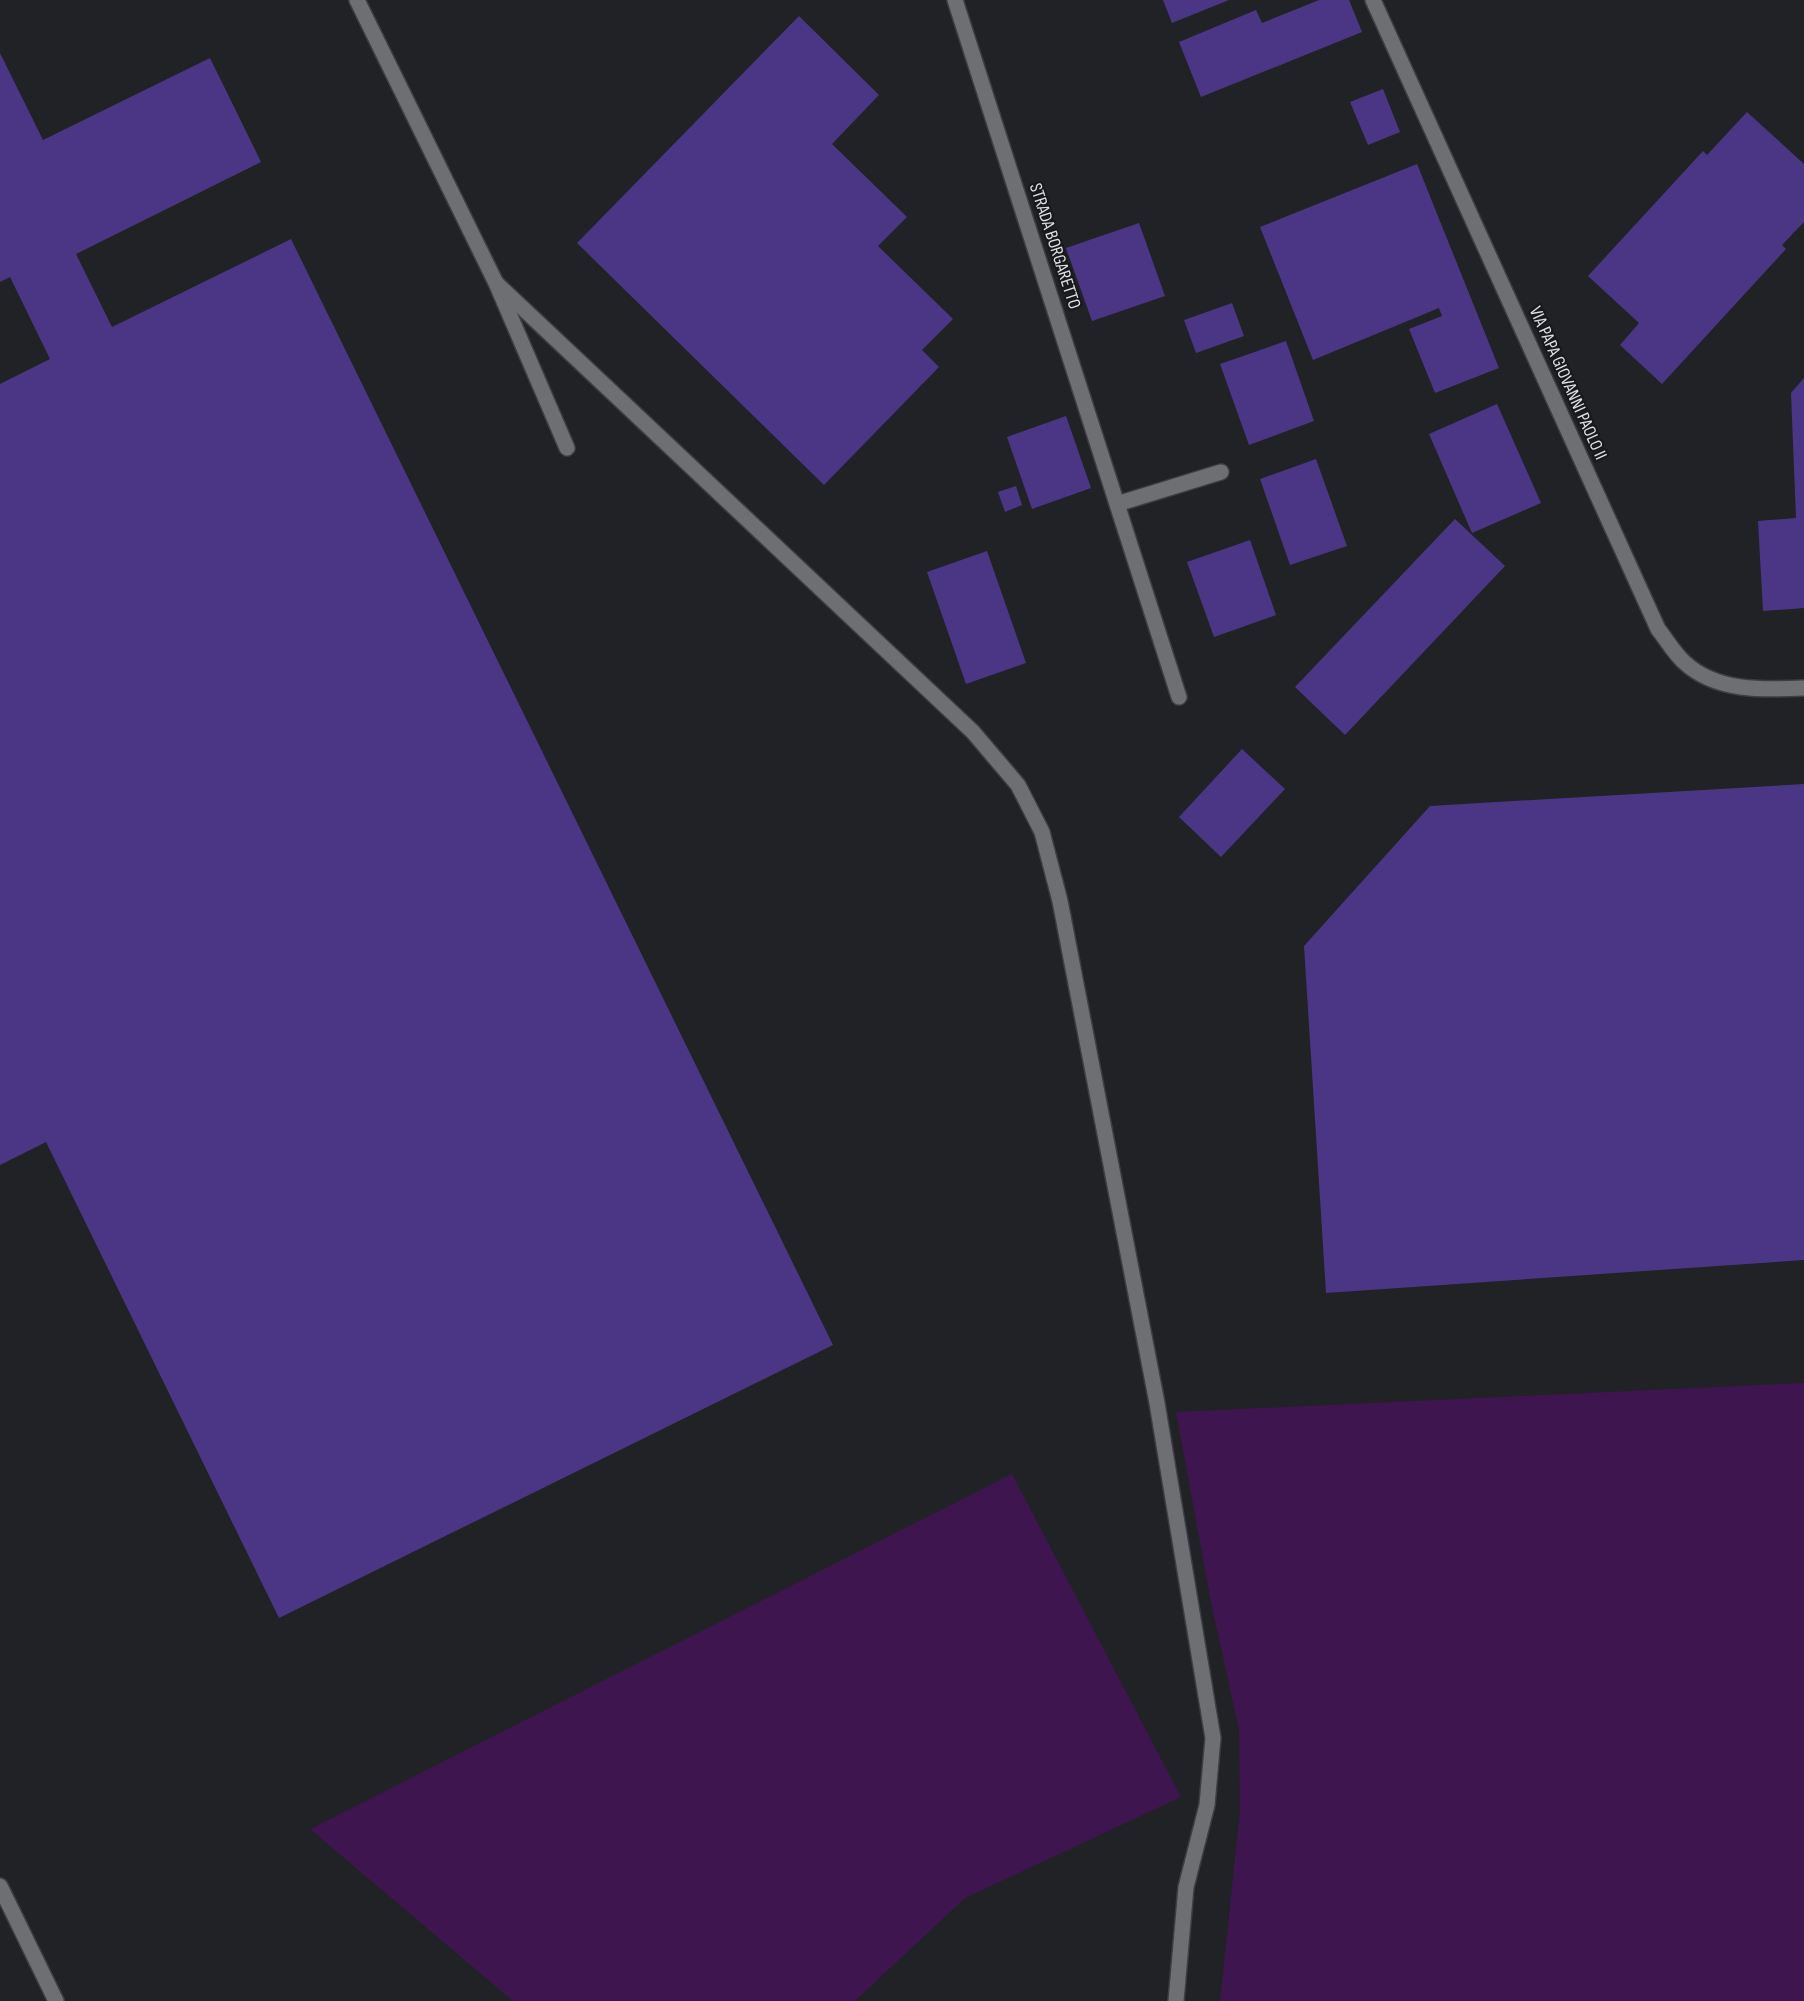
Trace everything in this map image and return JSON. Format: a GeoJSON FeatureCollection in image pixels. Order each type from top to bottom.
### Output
{"type":"FeatureCollection","features":[{"type":"Feature","properties":{"kind":"street"},"geometry":{"type":"LineString","coordinates":[[357,0],[496,283],[567,448]]}},
{"type":"Feature","properties":{"kind":"street","name":"STRADA BORGARETTO"},"geometry":{"type":"LineString","coordinates":[[956,0],[1179,697]]}},
{"type":"Feature","properties":{"kind":"street","name":"VIA PAPA GIOVANNI PAOLO II"},"geometry":{"type":"LineString","coordinates":[[1373,0],[1658,629],[1683,661],[1703,676],[1733,686],[1767,690],[1804,688]]}},
{"type":"Feature","properties":{"kind":"street"},"geometry":{"type":"LineString","coordinates":[[496,283],[974,732],[1018,785],[1042,832],[1060,901],[1157,1403],[1213,1738],[1207,1805],[1186,1887],[1176,2001]]}},
{"type":"Feature","properties":{"kind":"street"},"geometry":{"type":"LineString","coordinates":[[1117,504],[1221,472]]}},
{"type":"Feature","properties":{"kind":"street"},"geometry":{"type":"LineString","coordinates":[[0,1886],[56,2001]]}},
{"type":"Feature","properties":{"kind":"shaded area"},"geometry":{"type":"Polygon","coordinates":[[[1804,1383],[1804,2001],[1220,2001],[1240,1811],[1239,1730],[1211,1602],[1176,1412],[1804,1383]]]}},
{"type":"Feature","properties":{"kind":"shaded area"},"geometry":{"type":"Polygon","coordinates":[[[1012,1474],[1181,1797],[965,1898],[855,2001],[513,2001],[310,1829],[1012,1474]]]}},
{"type":"Feature","properties":{"kind":"building"},"geometry":{"type":"Polygon","coordinates":[[[1163,0],[1229,0],[1172,23],[1163,0]]]}},
{"type":"Feature","properties":{"kind":"building"},"geometry":{"type":"Polygon","coordinates":[[[1319,0],[1349,0],[1362,32],[1201,97],[1179,42],[1256,10],[1262,23],[1319,0]]]}},
{"type":"Feature","properties":{"kind":"building"},"geometry":{"type":"Polygon","coordinates":[[[799,16],[879,95],[832,144],[907,217],[878,246],[953,319],[922,350],[939,367],[824,485],[577,243],[799,16]]]}},
{"type":"Feature","properties":{"kind":"building"},"geometry":{"type":"Polygon","coordinates":[[[0,53],[43,140],[210,58],[261,162],[76,254],[112,327],[291,239],[833,1345],[279,1618],[46,1142],[0,1165],[0,384],[50,359],[10,277],[0,282],[0,53]]]}},
{"type":"Feature","properties":{"kind":"building"},"geometry":{"type":"Polygon","coordinates":[[[1383,89],[1400,132],[1368,145],[1350,102],[1383,89]]]}},
{"type":"Feature","properties":{"kind":"building"},"geometry":{"type":"Polygon","coordinates":[[[1747,112],[1804,164],[1804,222],[1782,245],[1786,249],[1662,384],[1620,345],[1639,323],[1588,276],[1703,151],[1707,155],[1747,112]]]}},
{"type":"Feature","properties":{"kind":"building"},"geometry":{"type":"Polygon","coordinates":[[[1417,164],[1499,368],[1435,393],[1409,329],[1442,316],[1439,308],[1313,360],[1260,227],[1417,164]]]}},
{"type":"Feature","properties":{"kind":"building"},"geometry":{"type":"Polygon","coordinates":[[[1139,223],[1165,296],[1092,321],[1066,248],[1139,223]]]}},
{"type":"Feature","properties":{"kind":"building"},"geometry":{"type":"Polygon","coordinates":[[[1232,303],[1244,336],[1196,353],[1184,320],[1232,303]]]}},
{"type":"Feature","properties":{"kind":"building"},"geometry":{"type":"Polygon","coordinates":[[[1286,341],[1314,421],[1249,445],[1220,364],[1286,341]]]}},
{"type":"Feature","properties":{"kind":"building"},"geometry":{"type":"Polygon","coordinates":[[[1804,378],[1804,608],[1763,611],[1758,521],[1796,518],[1791,393],[1804,378]]]}},
{"type":"Feature","properties":{"kind":"building"},"geometry":{"type":"Polygon","coordinates":[[[1497,404],[1541,503],[1472,533],[1429,434],[1497,404]]]}},
{"type":"Feature","properties":{"kind":"building"},"geometry":{"type":"Polygon","coordinates":[[[1066,416],[1091,488],[1032,509],[1007,437],[1066,416]]]}},
{"type":"Feature","properties":{"kind":"building"},"geometry":{"type":"Polygon","coordinates":[[[1316,459],[1347,546],[1290,565],[1260,479],[1316,459]]]}},
{"type":"Feature","properties":{"kind":"building"},"geometry":{"type":"Polygon","coordinates":[[[1016,486],[1022,505],[1005,512],[998,492],[1016,486]]]}},
{"type":"Feature","properties":{"kind":"building"},"geometry":{"type":"Polygon","coordinates":[[[1455,519],[1505,566],[1345,735],[1295,687],[1455,519]]]}},
{"type":"Feature","properties":{"kind":"building"},"geometry":{"type":"Polygon","coordinates":[[[1250,540],[1276,615],[1214,637],[1187,562],[1250,540]]]}},
{"type":"Feature","properties":{"kind":"building"},"geometry":{"type":"Polygon","coordinates":[[[987,551],[1026,663],[966,684],[927,572],[987,551]]]}},
{"type":"Feature","properties":{"kind":"building"},"geometry":{"type":"Polygon","coordinates":[[[1242,749],[1285,789],[1221,857],[1179,817],[1242,749]]]}},
{"type":"Feature","properties":{"kind":"building"},"geometry":{"type":"Polygon","coordinates":[[[1804,784],[1804,1260],[1326,1293],[1304,946],[1430,806],[1804,784]]]}}]}
